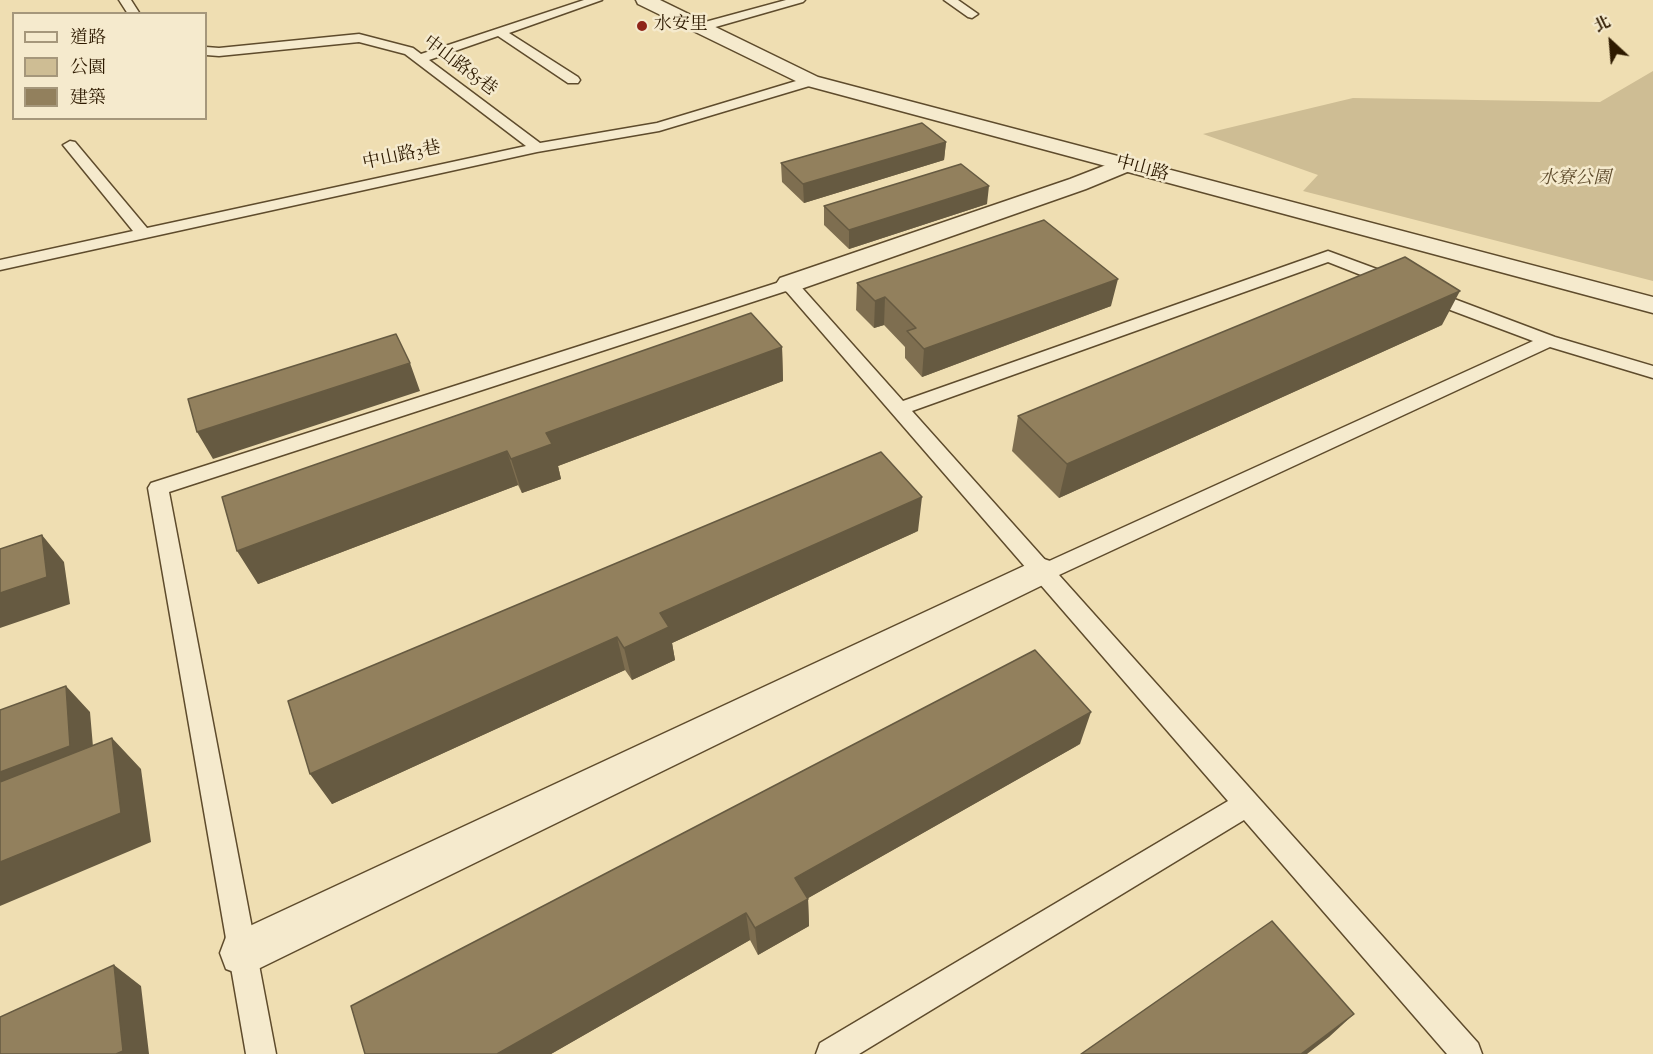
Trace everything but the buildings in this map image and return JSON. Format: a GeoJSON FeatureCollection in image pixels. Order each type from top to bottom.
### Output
{"type":"FeatureCollection","features":[{"type":"Feature","properties":{"kind":"street","name":"中山路"},"geometry":{"type":"LineString","coordinates":[[645,0],[698,28],[811,81],[1653,305]]}},
{"type":"Feature","properties":{"kind":"street"},"geometry":{"type":"LineString","coordinates":[[789,284],[1078,184],[1124,165]]}},
{"type":"Feature","properties":{"kind":"street"},"geometry":{"type":"LineString","coordinates":[[242,952],[1042,572]]}},
{"type":"Feature","properties":{"kind":"lane"},"geometry":{"type":"LineString","coordinates":[[418,59],[596,0]]}},
{"type":"Feature","properties":{"kind":"lane"},"geometry":{"type":"LineString","coordinates":[[698,28],[799,0]]}},
{"type":"Feature","properties":{"kind":"lane"},"geometry":{"type":"LineString","coordinates":[[950,0],[972,14]]}},
{"type":"Feature","properties":{"kind":"lane"},"geometry":{"type":"LineString","coordinates":[[500,32],[573,80]]}},
{"type":"Feature","properties":{"kind":"lane","name":"中山路85巷"},"geometry":{"type":"LineString","coordinates":[[207,51],[219,52],[359,38],[408,51],[537,148]]}},
{"type":"Feature","properties":{"kind":"lane","name":"中山路3巷"},"geometry":{"type":"LineString","coordinates":[[0,265],[537,148],[659,127],[811,81]]}},
{"type":"Feature","properties":{"kind":"lane"},"geometry":{"type":"LineString","coordinates":[[70,145],[143,234]]}},
{"type":"Feature","properties":{"kind":"lane"},"geometry":{"type":"LineString","coordinates":[[899,409],[1328,256],[1549,341],[1653,372]]}},
{"type":"Feature","properties":{"kind":"lane"},"geometry":{"type":"LineString","coordinates":[[261,1054],[158,488],[789,284],[1467,1054]]}},
{"type":"Feature","properties":{"kind":"lane"},"geometry":{"type":"LineString","coordinates":[[1042,572],[1549,341]]}},
{"type":"Feature","properties":{"kind":"lane"},"geometry":{"type":"LineString","coordinates":[[831,1054],[1247,804]]}},
{"type":"Feature","properties":{"kind":"green space","name":"水寮公園"},"geometry":{"type":"Polygon","coordinates":[[[1653,71],[1653,281],[1303,191],[1318,175],[1203,134],[1353,98],[1600,102],[1653,71]]]}},
{"type":"Feature","properties":{"kind":"place","name":"水安里"},"geometry":{"type":"Point","coordinates":[642,26]}}]}
